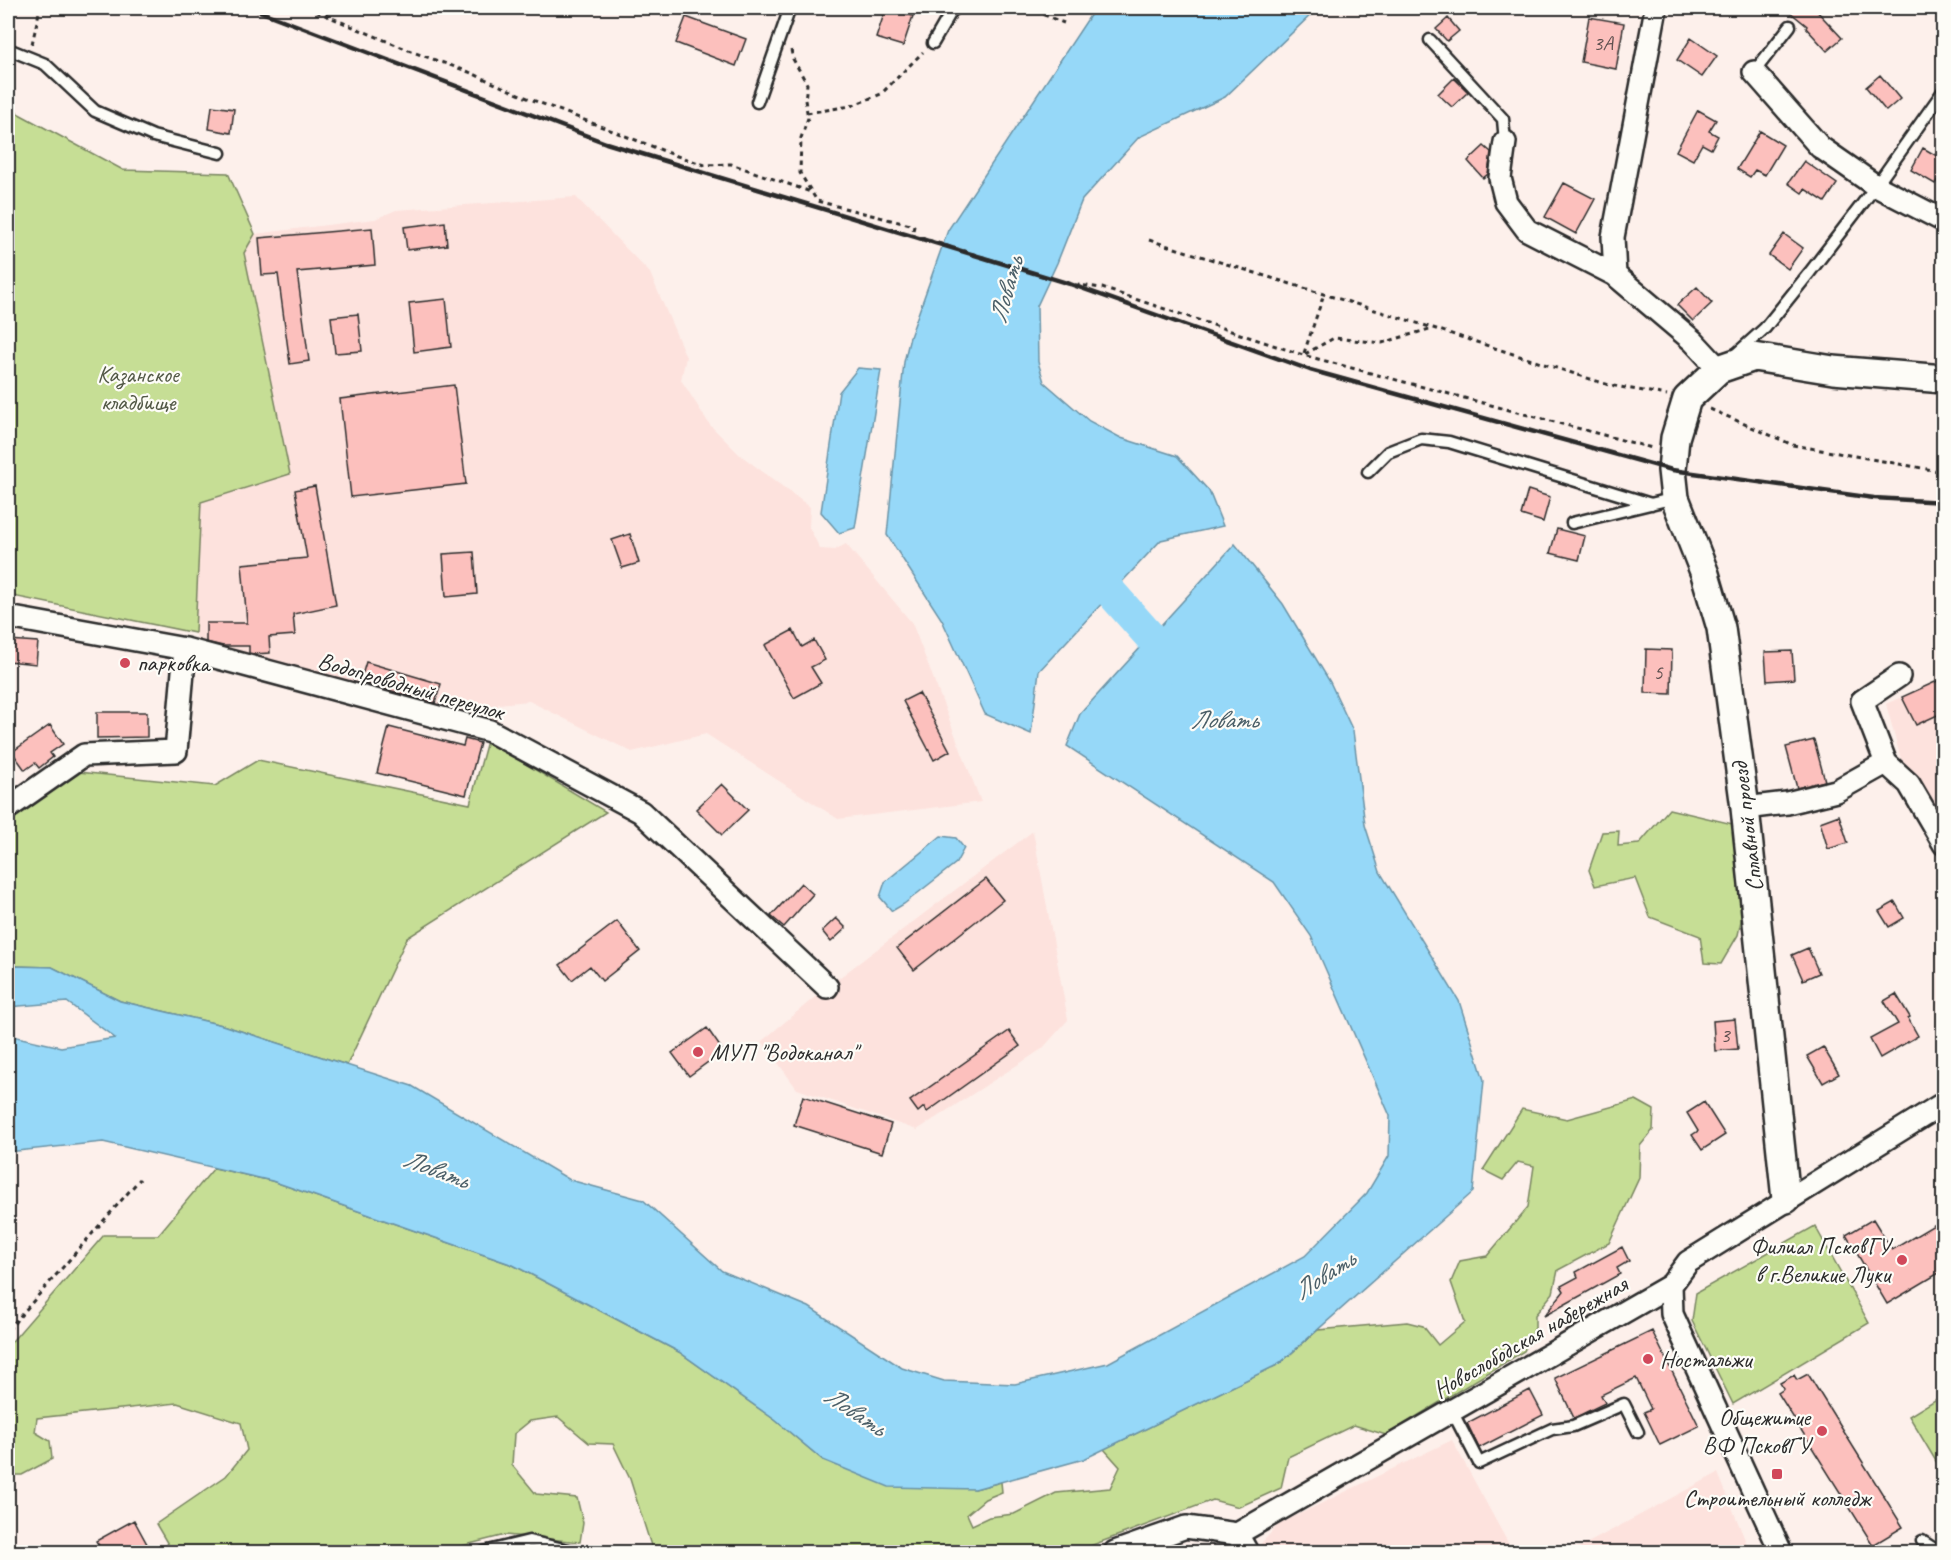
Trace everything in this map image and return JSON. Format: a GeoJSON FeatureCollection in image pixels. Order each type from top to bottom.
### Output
{"type":"FeatureCollection","features":[{"type":"Feature","properties":{"kind":"street"},"geometry":{"type":"LineString","coordinates":[[1615,275],[1613,237],[1656,8]]}},
{"type":"Feature","properties":{"kind":"street"},"geometry":{"type":"LineString","coordinates":[[1754,72],[1820,147],[1876,186],[1944,221]]}},
{"type":"Feature","properties":{"kind":"street"},"geometry":{"type":"LineString","coordinates":[[1504,142],[1500,178],[1506,202],[1527,230],[1615,275],[1693,341],[1719,369]]}},
{"type":"Feature","properties":{"kind":"street"},"geometry":{"type":"LineString","coordinates":[[1687,399],[1719,369],[1755,357],[1833,370],[1944,379]]}},
{"type":"Feature","properties":{"kind":"street","name":"Сплавной проезд"},"geometry":{"type":"LineString","coordinates":[[1687,399],[1675,438],[1663,501],[1705,574],[1721,628],[1745,808],[1786,1199]]}},
{"type":"Feature","properties":{"kind":"street","name":"Водопроводный переулок"},"geometry":{"type":"LineString","coordinates":[[8,617],[185,649],[490,731],[641,812],[827,987]]}},
{"type":"Feature","properties":{"kind":"street"},"geometry":{"type":"LineString","coordinates":[[8,808],[84,755],[176,751],[185,649]]}},
{"type":"Feature","properties":{"kind":"street"},"geometry":{"type":"LineString","coordinates":[[1899,676],[1862,701],[1886,763],[1909,784],[1944,844]]}},
{"type":"Feature","properties":{"kind":"street"},"geometry":{"type":"LineString","coordinates":[[1745,808],[1787,803],[1836,791],[1886,763]]}},
{"type":"Feature","properties":{"kind":"street","name":"Новослободская набережная"},"geometry":{"type":"LineString","coordinates":[[1119,1552],[1185,1527],[1242,1543],[1452,1411],[1671,1285],[1688,1262],[1786,1199],[1944,1103]]}},
{"type":"Feature","properties":{"kind":"street"},"geometry":{"type":"LineString","coordinates":[[1671,1285],[1672,1314],[1781,1552]]}},
{"type":"Feature","properties":{"kind":"lane"},"geometry":{"type":"LineString","coordinates":[[757,102],[790,8]]}},
{"type":"Feature","properties":{"kind":"lane"},"geometry":{"type":"LineString","coordinates":[[933,42],[951,12],[956,8]]}},
{"type":"Feature","properties":{"kind":"lane"},"geometry":{"type":"LineString","coordinates":[[1754,72],[1790,26]]}},
{"type":"Feature","properties":{"kind":"lane"},"geometry":{"type":"LineString","coordinates":[[1430,40],[1503,119],[1504,142]]}},
{"type":"Feature","properties":{"kind":"lane"},"geometry":{"type":"LineString","coordinates":[[8,49],[45,64],[95,111],[153,136],[220,153]]}},
{"type":"Feature","properties":{"kind":"lane"},"geometry":{"type":"LineString","coordinates":[[1719,369],[1765,328],[1876,186],[1944,90]]}},
{"type":"Feature","properties":{"kind":"lane"},"geometry":{"type":"LineString","coordinates":[[1368,472],[1388,452],[1421,439],[1449,442],[1663,501]]}},
{"type":"Feature","properties":{"kind":"lane"},"geometry":{"type":"LineString","coordinates":[[1572,523],[1663,501]]}},
{"type":"Feature","properties":{"kind":"lane"},"geometry":{"type":"LineString","coordinates":[[1452,1411],[1479,1463],[1552,1429],[1573,1426],[1624,1404],[1638,1432]]}},
{"type":"Feature","properties":{"kind":"lane"},"geometry":{"type":"LineString","coordinates":[[484,1552],[529,1541],[577,1552]]}},
{"type":"Feature","properties":{"kind":"lane"},"geometry":{"type":"LineString","coordinates":[[1922,1541],[1939,1552]]}},
{"type":"Feature","properties":{"kind":"path"},"geometry":{"type":"LineString","coordinates":[[29,57],[40,8]]}},
{"type":"Feature","properties":{"kind":"path"},"geometry":{"type":"LineString","coordinates":[[308,8],[413,52],[469,72],[525,97],[678,156],[705,165],[731,164],[812,192]]}},
{"type":"Feature","properties":{"kind":"path"},"geometry":{"type":"LineString","coordinates":[[1027,8],[1064,23]]}},
{"type":"Feature","properties":{"kind":"path"},"geometry":{"type":"LineString","coordinates":[[784,25],[793,59],[807,84],[805,100],[808,118],[801,138],[800,173],[817,201],[914,226],[912,235],[1070,284],[1102,288],[1303,354],[1673,458]]}},
{"type":"Feature","properties":{"kind":"path"},"geometry":{"type":"LineString","coordinates":[[807,113],[851,106],[881,94],[933,42]]}},
{"type":"Feature","properties":{"kind":"path"},"geometry":{"type":"LineString","coordinates":[[1149,240],[1609,385],[1687,399],[1793,445],[1944,472]]}},
{"type":"Feature","properties":{"kind":"path"},"geometry":{"type":"LineString","coordinates":[[1303,354],[1324,294]]}},
{"type":"Feature","properties":{"kind":"path"},"geometry":{"type":"LineString","coordinates":[[1303,354],[1334,338],[1382,343],[1433,328]]}},
{"type":"Feature","properties":{"kind":"path"},"geometry":{"type":"LineString","coordinates":[[8,1330],[140,1179]]}},
{"type":"Feature","properties":{"kind":"shaded area"},"geometry":{"type":"Polygon","coordinates":[[[576,197],[650,273],[686,357],[681,380],[710,425],[739,454],[810,507],[809,527],[820,549],[835,550],[846,544],[912,623],[981,802],[838,819],[706,734],[632,752],[529,701],[498,704],[498,722],[200,645],[195,633],[201,502],[290,474],[244,253],[255,234],[375,219],[396,210],[576,197]]]}},
{"type":"Feature","properties":{"kind":"shaded area"},"geometry":{"type":"Polygon","coordinates":[[[1943,678],[1943,835],[1902,763],[1886,704],[1943,678]]]}},
{"type":"Feature","properties":{"kind":"shaded area"},"geometry":{"type":"Polygon","coordinates":[[[1033,831],[1068,1020],[1042,1049],[917,1130],[797,1089],[762,1041],[827,987],[1033,831]]]}},
{"type":"Feature","properties":{"kind":"shaded area"},"geometry":{"type":"Polygon","coordinates":[[[1452,1440],[1513,1552],[1258,1552],[1256,1549],[1279,1524],[1452,1440]]]}},
{"type":"Feature","properties":{"kind":"shaded area"},"geometry":{"type":"Polygon","coordinates":[[[1718,1473],[1750,1552],[1571,1552],[1718,1473]]]}},
{"type":"Feature","properties":{"kind":"green space","name":"Казанское кладбище"},"geometry":{"type":"Polygon","coordinates":[[[8,108],[123,170],[228,173],[255,234],[244,253],[290,474],[201,502],[195,633],[8,595],[8,108]]]}},
{"type":"Feature","properties":{"kind":"green space"},"geometry":{"type":"Polygon","coordinates":[[[487,741],[606,812],[407,938],[347,1065],[222,1025],[120,1001],[52,967],[8,967],[8,821],[78,772],[215,786],[258,760],[470,804],[487,741]]]}},
{"type":"Feature","properties":{"kind":"green space"},"geometry":{"type":"Polygon","coordinates":[[[1669,809],[1737,825],[1744,907],[1738,935],[1721,964],[1704,963],[1700,936],[1650,917],[1635,878],[1595,886],[1589,870],[1602,832],[1619,831],[1618,846],[1639,844],[1669,809]]]}},
{"type":"Feature","properties":{"kind":"green space"},"geometry":{"type":"Polygon","coordinates":[[[1636,1100],[1654,1110],[1653,1130],[1640,1146],[1639,1178],[1609,1243],[1558,1270],[1553,1293],[1535,1315],[1535,1328],[1524,1351],[1386,1435],[1354,1425],[1288,1457],[1281,1488],[1239,1507],[1213,1500],[1074,1552],[653,1552],[630,1479],[613,1444],[589,1443],[558,1417],[530,1421],[514,1434],[512,1465],[536,1494],[577,1498],[583,1523],[580,1542],[505,1535],[438,1552],[158,1552],[169,1546],[156,1524],[226,1476],[247,1450],[241,1423],[177,1403],[37,1418],[35,1432],[50,1441],[52,1459],[22,1475],[8,1475],[8,1346],[104,1235],[158,1235],[214,1168],[272,1181],[513,1265],[679,1352],[775,1420],[823,1460],[975,1489],[1001,1482],[1002,1492],[985,1499],[967,1514],[972,1525],[989,1517],[1014,1514],[1056,1493],[1110,1488],[1120,1467],[1104,1449],[1279,1364],[1318,1330],[1407,1322],[1423,1326],[1438,1345],[1465,1322],[1451,1282],[1460,1261],[1487,1256],[1528,1207],[1534,1166],[1518,1162],[1503,1180],[1483,1170],[1522,1109],[1567,1119],[1636,1100]]]}},
{"type":"Feature","properties":{"kind":"green space"},"geometry":{"type":"Polygon","coordinates":[[[1815,1226],[1869,1323],[1733,1404],[1692,1321],[1696,1293],[1815,1226]]]}},
{"type":"Feature","properties":{"kind":"green space"},"geometry":{"type":"Polygon","coordinates":[[[1943,1395],[1943,1473],[1909,1416],[1943,1395]]]}},
{"type":"Feature","properties":{"kind":"water","name":"Ловать"},"geometry":{"type":"Polygon","coordinates":[[[1095,8],[1318,8],[1225,97],[1139,137],[1082,200],[1037,306],[1038,362],[1044,382],[1089,421],[1121,438],[1177,456],[1209,491],[1223,526],[1161,540],[1039,671],[1031,734],[985,714],[942,620],[887,535],[904,362],[910,337],[948,230],[1095,8]]]}},
{"type":"Feature","properties":{"kind":"water"},"geometry":{"type":"Polygon","coordinates":[[[858,368],[881,370],[855,528],[839,533],[821,512],[839,392],[858,368]]]}},
{"type":"Feature","properties":{"kind":"water","name":"Ловать"},"geometry":{"type":"Polygon","coordinates":[[[1235,544],[1283,604],[1330,682],[1353,731],[1365,825],[1380,872],[1459,1001],[1484,1080],[1473,1192],[1279,1364],[1084,1459],[975,1489],[889,1487],[823,1460],[775,1420],[679,1352],[513,1265],[272,1181],[103,1142],[8,1152],[8,1035],[61,1047],[115,1038],[67,1002],[8,1007],[8,967],[52,967],[120,1001],[222,1025],[412,1086],[570,1180],[643,1200],[722,1271],[809,1307],[902,1368],[944,1381],[1015,1384],[1108,1363],[1305,1256],[1367,1193],[1389,1156],[1390,1116],[1311,936],[1274,882],[1067,746],[1080,714],[1235,544]]]}},
{"type":"Feature","properties":{"kind":"water"},"geometry":{"type":"Polygon","coordinates":[[[941,836],[956,838],[964,848],[956,863],[892,911],[880,897],[885,882],[941,836]]]}},
{"type":"Feature","properties":{"kind":"building"},"geometry":{"type":"Polygon","coordinates":[[[886,8],[913,16],[903,46],[876,38],[886,8]]]}},
{"type":"Feature","properties":{"kind":"building"},"geometry":{"type":"Polygon","coordinates":[[[1785,8],[1814,8],[1842,38],[1827,51],[1806,28],[1807,26],[1785,8]]]}},
{"type":"Feature","properties":{"kind":"building"},"geometry":{"type":"Polygon","coordinates":[[[686,17],[746,39],[736,66],[676,43],[686,17]]]}},
{"type":"Feature","properties":{"kind":"building"},"geometry":{"type":"Polygon","coordinates":[[[1589,17],[1624,23],[1616,69],[1581,62],[1589,17]]]}},
{"type":"Feature","properties":{"kind":"building"},"geometry":{"type":"Polygon","coordinates":[[[1448,18],[1459,31],[1447,41],[1436,29],[1448,18]]]}},
{"type":"Feature","properties":{"kind":"building"},"geometry":{"type":"Polygon","coordinates":[[[1691,38],[1717,56],[1702,77],[1677,60],[1691,38]]]}},
{"type":"Feature","properties":{"kind":"building"},"geometry":{"type":"Polygon","coordinates":[[[1880,75],[1900,99],[1886,111],[1866,87],[1880,75]]]}},
{"type":"Feature","properties":{"kind":"building"},"geometry":{"type":"Polygon","coordinates":[[[1454,78],[1468,92],[1452,107],[1438,94],[1454,78]]]}},
{"type":"Feature","properties":{"kind":"building"},"geometry":{"type":"Polygon","coordinates":[[[212,106],[234,109],[231,133],[209,129],[212,106]]]}},
{"type":"Feature","properties":{"kind":"building"},"geometry":{"type":"Polygon","coordinates":[[[1698,110],[1716,120],[1709,131],[1718,136],[1711,149],[1702,144],[1693,160],[1676,151],[1698,110]]]}},
{"type":"Feature","properties":{"kind":"building"},"geometry":{"type":"Polygon","coordinates":[[[1760,131],[1783,145],[1765,175],[1755,170],[1750,177],[1737,169],[1760,131]]]}},
{"type":"Feature","properties":{"kind":"building"},"geometry":{"type":"Polygon","coordinates":[[[1484,146],[1491,152],[1488,174],[1483,178],[1468,161],[1484,146]]]}},
{"type":"Feature","properties":{"kind":"building"},"geometry":{"type":"Polygon","coordinates":[[[1923,148],[1944,160],[1944,168],[1935,184],[1911,170],[1923,148]]]}},
{"type":"Feature","properties":{"kind":"building"},"geometry":{"type":"Polygon","coordinates":[[[1804,161],[1837,184],[1825,202],[1805,189],[1802,193],[1788,183],[1804,161]]]}},
{"type":"Feature","properties":{"kind":"building"},"geometry":{"type":"Polygon","coordinates":[[[1564,183],[1595,199],[1576,234],[1545,217],[1564,183]]]}},
{"type":"Feature","properties":{"kind":"building"},"geometry":{"type":"Polygon","coordinates":[[[445,222],[447,245],[407,250],[404,227],[445,222]]]}},
{"type":"Feature","properties":{"kind":"building"},"geometry":{"type":"Polygon","coordinates":[[[372,228],[375,265],[297,272],[309,361],[290,364],[278,274],[262,275],[259,238],[372,228]]]}},
{"type":"Feature","properties":{"kind":"building"},"geometry":{"type":"Polygon","coordinates":[[[1784,234],[1803,248],[1788,269],[1769,255],[1784,234]]]}},
{"type":"Feature","properties":{"kind":"building"},"geometry":{"type":"Polygon","coordinates":[[[1697,287],[1712,303],[1693,321],[1677,305],[1697,287]]]}},
{"type":"Feature","properties":{"kind":"building"},"geometry":{"type":"Polygon","coordinates":[[[446,299],[451,347],[414,352],[409,303],[446,299]]]}},
{"type":"Feature","properties":{"kind":"building"},"geometry":{"type":"Polygon","coordinates":[[[358,314],[362,351],[335,353],[331,317],[358,314]]]}},
{"type":"Feature","properties":{"kind":"building"},"geometry":{"type":"Polygon","coordinates":[[[454,385],[466,484],[351,497],[340,399],[454,385]]]}},
{"type":"Feature","properties":{"kind":"building"},"geometry":{"type":"Polygon","coordinates":[[[315,486],[336,605],[293,614],[295,635],[269,637],[270,653],[254,654],[249,653],[249,646],[223,646],[206,642],[206,623],[247,623],[242,564],[307,558],[295,490],[315,486]]]}},
{"type":"Feature","properties":{"kind":"building"},"geometry":{"type":"Polygon","coordinates":[[[1528,490],[1550,497],[1543,522],[1521,515],[1528,490]]]}},
{"type":"Feature","properties":{"kind":"building"},"geometry":{"type":"Polygon","coordinates":[[[1557,529],[1585,536],[1579,560],[1550,553],[1557,529]]]}},
{"type":"Feature","properties":{"kind":"building"},"geometry":{"type":"Polygon","coordinates":[[[630,534],[639,563],[622,568],[612,540],[630,534]]]}},
{"type":"Feature","properties":{"kind":"building"},"geometry":{"type":"Polygon","coordinates":[[[474,552],[477,594],[446,597],[443,554],[474,552]]]}},
{"type":"Feature","properties":{"kind":"building"},"geometry":{"type":"Polygon","coordinates":[[[793,630],[802,647],[814,640],[825,660],[811,667],[821,683],[794,698],[765,645],[793,630]]]}},
{"type":"Feature","properties":{"kind":"building"},"geometry":{"type":"Polygon","coordinates":[[[8,640],[38,642],[36,664],[8,661],[8,640]]]}},
{"type":"Feature","properties":{"kind":"building"},"geometry":{"type":"Polygon","coordinates":[[[1646,649],[1672,650],[1671,694],[1645,693],[1646,649]]]}},
{"type":"Feature","properties":{"kind":"building"},"geometry":{"type":"Polygon","coordinates":[[[1792,651],[1794,679],[1767,681],[1765,652],[1792,651]]]}},
{"type":"Feature","properties":{"kind":"building"},"geometry":{"type":"Polygon","coordinates":[[[366,662],[441,684],[435,703],[360,682],[366,662]]]}},
{"type":"Feature","properties":{"kind":"building"},"geometry":{"type":"Polygon","coordinates":[[[1944,678],[1944,712],[1916,725],[1902,697],[1944,678]]]}},
{"type":"Feature","properties":{"kind":"building"},"geometry":{"type":"Polygon","coordinates":[[[919,693],[950,751],[934,760],[903,701],[919,693]]]}},
{"type":"Feature","properties":{"kind":"building"},"geometry":{"type":"Polygon","coordinates":[[[97,712],[147,712],[147,737],[97,738],[97,712]]]}},
{"type":"Feature","properties":{"kind":"building"},"geometry":{"type":"Polygon","coordinates":[[[50,725],[63,744],[50,753],[53,757],[39,768],[35,763],[25,770],[12,752],[50,725]]]}},
{"type":"Feature","properties":{"kind":"building"},"geometry":{"type":"Polygon","coordinates":[[[389,727],[463,746],[465,739],[480,743],[466,795],[377,773],[389,727]]]}},
{"type":"Feature","properties":{"kind":"building"},"geometry":{"type":"Polygon","coordinates":[[[1814,740],[1825,781],[1797,788],[1786,747],[1814,740]]]}},
{"type":"Feature","properties":{"kind":"building"},"geometry":{"type":"Polygon","coordinates":[[[722,784],[748,810],[722,835],[696,809],[722,784]]]}},
{"type":"Feature","properties":{"kind":"building"},"geometry":{"type":"Polygon","coordinates":[[[1839,815],[1848,843],[1828,849],[1820,822],[1839,815]]]}},
{"type":"Feature","properties":{"kind":"building"},"geometry":{"type":"Polygon","coordinates":[[[986,879],[1003,900],[914,970],[897,948],[986,879]]]}},
{"type":"Feature","properties":{"kind":"building"},"geometry":{"type":"Polygon","coordinates":[[[801,883],[813,894],[784,927],[771,916],[801,883]]]}},
{"type":"Feature","properties":{"kind":"building"},"geometry":{"type":"Polygon","coordinates":[[[1895,902],[1904,918],[1889,927],[1879,911],[1895,902]]]}},
{"type":"Feature","properties":{"kind":"building"},"geometry":{"type":"Polygon","coordinates":[[[836,918],[846,928],[831,942],[822,931],[836,918]]]}},
{"type":"Feature","properties":{"kind":"building"},"geometry":{"type":"Polygon","coordinates":[[[617,921],[640,951],[602,981],[590,966],[572,980],[560,965],[617,921]]]}},
{"type":"Feature","properties":{"kind":"building"},"geometry":{"type":"Polygon","coordinates":[[[1808,948],[1819,973],[1803,980],[1792,955],[1808,948]]]}},
{"type":"Feature","properties":{"kind":"building"},"geometry":{"type":"Polygon","coordinates":[[[1896,994],[1918,1036],[1880,1058],[1870,1039],[1898,1024],[1884,1001],[1896,994]]]}},
{"type":"Feature","properties":{"kind":"building"},"geometry":{"type":"Polygon","coordinates":[[[1735,1019],[1738,1049],[1715,1051],[1713,1021],[1735,1019]]]}},
{"type":"Feature","properties":{"kind":"building","name":"МУП \"Водоканал\""},"geometry":{"type":"Polygon","coordinates":[[[707,1028],[723,1051],[689,1076],[672,1053],[707,1028]]]}},
{"type":"Feature","properties":{"kind":"building"},"geometry":{"type":"Polygon","coordinates":[[[1009,1031],[1020,1046],[927,1112],[924,1107],[918,1112],[910,1101],[1009,1031]]]}},
{"type":"Feature","properties":{"kind":"building"},"geometry":{"type":"Polygon","coordinates":[[[1823,1047],[1839,1074],[1823,1083],[1807,1056],[1823,1047]]]}},
{"type":"Feature","properties":{"kind":"building"},"geometry":{"type":"Polygon","coordinates":[[[803,1096],[891,1124],[882,1153],[794,1125],[803,1096]]]}},
{"type":"Feature","properties":{"kind":"building"},"geometry":{"type":"Polygon","coordinates":[[[1704,1102],[1725,1135],[1702,1150],[1692,1135],[1698,1131],[1687,1113],[1704,1102]]]}},
{"type":"Feature","properties":{"kind":"building","name":"Филиал ПсковГУ в г.Великие Луки"},"geometry":{"type":"Polygon","coordinates":[[[1873,1219],[1892,1250],[1944,1219],[1944,1270],[1887,1304],[1846,1235],[1873,1219]]]}},
{"type":"Feature","properties":{"kind":"building"},"geometry":{"type":"Polygon","coordinates":[[[1622,1247],[1629,1261],[1617,1268],[1620,1274],[1544,1316],[1564,1291],[1561,1286],[1578,1277],[1576,1272],[1622,1247]]]}},
{"type":"Feature","properties":{"kind":"building"},"geometry":{"type":"Polygon","coordinates":[[[1652,1331],[1699,1426],[1660,1445],[1644,1412],[1651,1409],[1636,1378],[1601,1395],[1605,1403],[1574,1418],[1555,1378],[1652,1331]]]}},
{"type":"Feature","properties":{"kind":"building","name":"Общежитие ВФ ПсковГУ"},"geometry":{"type":"Polygon","coordinates":[[[1808,1374],[1903,1527],[1873,1545],[1778,1393],[1784,1389],[1780,1383],[1794,1375],[1797,1380],[1808,1374]]]}},
{"type":"Feature","properties":{"kind":"building"},"geometry":{"type":"Polygon","coordinates":[[[1530,1390],[1543,1415],[1479,1448],[1467,1423],[1530,1390]]]}},
{"type":"Feature","properties":{"kind":"building"},"geometry":{"type":"Polygon","coordinates":[[[134,1520],[147,1544],[132,1552],[103,1552],[96,1541],[134,1520]]]}},
{"type":"Feature","properties":{"kind":"waterway","name":"Ловать"},"geometry":{"type":"LineString","coordinates":[[1083,561],[1178,668]]}},
{"type":"Feature","properties":{"kind":"railway"},"geometry":{"type":"LineString","coordinates":[[251,8],[606,143],[1070,284],[1310,370],[1672,470],[1874,498],[1944,502]]}},
{"type":"Feature","properties":{"kind":"place","name":"парковка"},"geometry":{"type":"Point","coordinates":[125,663]}},
{"type":"Feature","properties":{"kind":"place","name":"МУП \"Водоканал\""},"geometry":{"type":"Point","coordinates":[698,1052]}},
{"type":"Feature","properties":{"kind":"place","name":"Филиал ПсковГУ в г.Великие Луки"},"geometry":{"type":"Point","coordinates":[1902,1260]}},
{"type":"Feature","properties":{"kind":"place","name":"Ностальжи"},"geometry":{"type":"Point","coordinates":[1648,1359]}},
{"type":"Feature","properties":{"kind":"place","name":"Общежитие ВФ ПсковГУ"},"geometry":{"type":"Point","coordinates":[1822,1431]}},
{"type":"Feature","properties":{"kind":"place","name":"Строительный колледж"},"geometry":{"type":"Point","coordinates":[1777,1474]}}]}
